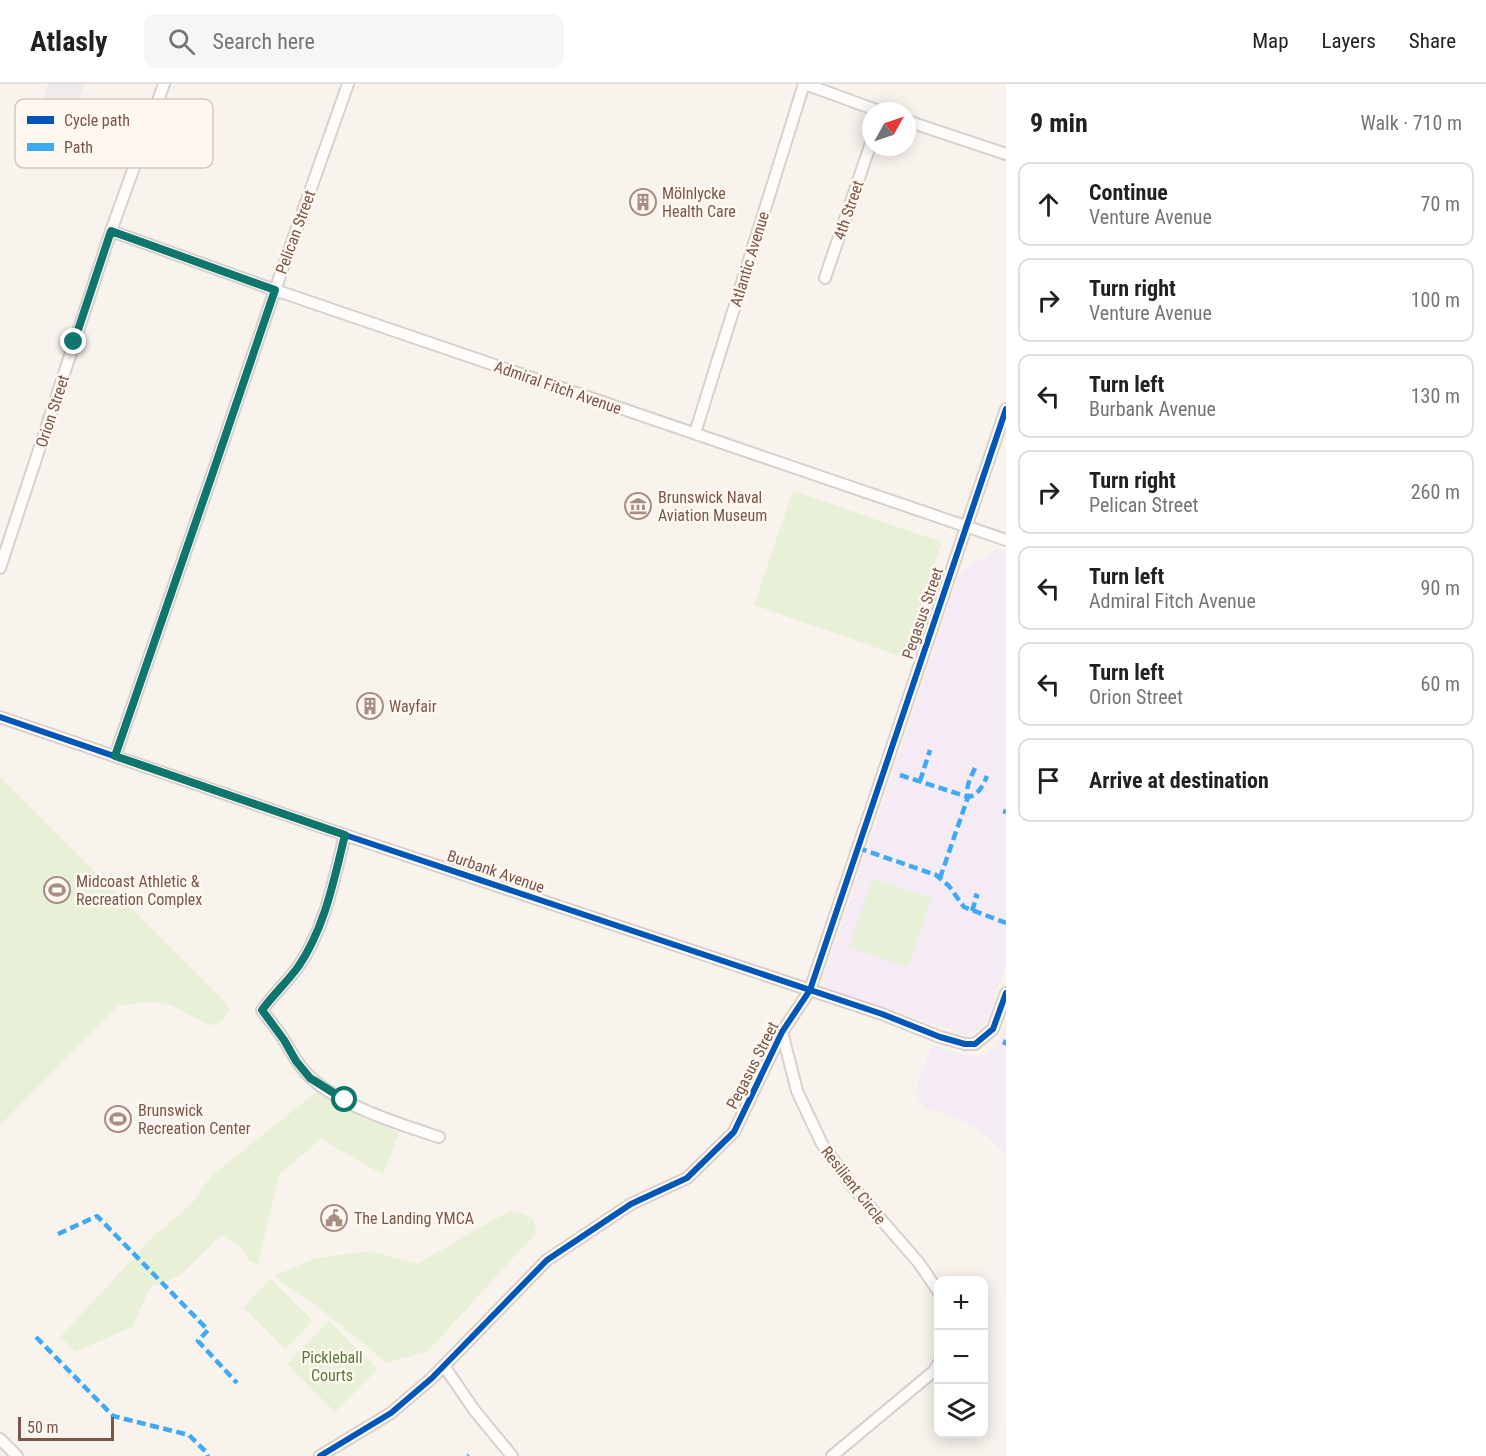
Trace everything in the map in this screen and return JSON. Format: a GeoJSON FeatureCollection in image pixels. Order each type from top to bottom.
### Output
{"type":"FeatureCollection","features":[{"type":"Feature","properties":{"kind":"street","name":"Orion Street"},"geometry":{"type":"LineString","coordinates":[[159,99],[164,84]]}},
{"type":"Feature","properties":{"kind":"street","name":"Pelican Street"},"geometry":{"type":"LineString","coordinates":[[115,756],[348,84]]}},
{"type":"Feature","properties":{"kind":"street"},"geometry":{"type":"LineString","coordinates":[[804,84],[862,105]]}},
{"type":"Feature","properties":{"kind":"street","name":"Atlantic Avenue"},"geometry":{"type":"LineString","coordinates":[[695,433],[804,84]]}},
{"type":"Feature","properties":{"kind":"street"},"geometry":{"type":"LineString","coordinates":[[916,124],[1006,154]]}},
{"type":"Feature","properties":{"kind":"street","name":"4th Street"},"geometry":{"type":"LineString","coordinates":[[825,278],[866,156]]}},
{"type":"Feature","properties":{"kind":"street","name":"Orion Street"},"geometry":{"type":"LineString","coordinates":[[0,568],[134,168]]}},
{"type":"Feature","properties":{"kind":"street","name":"Admiral Fitch Avenue"},"geometry":{"type":"LineString","coordinates":[[111,231],[275,290],[1006,540]]}},
{"type":"Feature","properties":{"kind":"street","name":"Pegasus Street"},"geometry":{"type":"LineString","coordinates":[[320,1456],[391,1413],[432,1378],[547,1260],[631,1204],[687,1178],[734,1132],[782,1032],[810,990],[1006,409]]}},
{"type":"Feature","properties":{"kind":"street","name":"Burbank Avenue"},"geometry":{"type":"LineString","coordinates":[[0,717],[965,1044],[975,1044],[993,1029],[1006,993]]}},
{"type":"Feature","properties":{"kind":"street"},"geometry":{"type":"LineString","coordinates":[[345,835],[331,892],[311,945],[298,967],[262,1010],[310,1078],[345,1100],[392,1122],[439,1137]]}},
{"type":"Feature","properties":{"kind":"street","name":"Resilient Circle"},"geometry":{"type":"LineString","coordinates":[[782,1032],[797,1091],[822,1144],[852,1186],[919,1263],[934,1284]]}},
{"type":"Feature","properties":{"kind":"street"},"geometry":{"type":"LineString","coordinates":[[444,1365],[475,1411],[512,1456]]}},
{"type":"Feature","properties":{"kind":"street"},"geometry":{"type":"LineString","coordinates":[[832,1456],[934,1370]]}},
{"type":"Feature","properties":{"kind":"street"},"geometry":{"type":"LineString","coordinates":[[0,1439],[16,1456]]}},
{"type":"Feature","properties":{"kind":"shaded area"},"geometry":{"type":"Polygon","coordinates":[[[997,550],[1006,551],[1006,964],[988,1018],[982,1027],[967,1035],[829,989],[823,979],[959,575],[966,568],[997,550]]]}},
{"type":"Feature","properties":{"kind":"shaded area"},"geometry":{"type":"Polygon","coordinates":[[[1006,1022],[1006,1155],[982,1131],[962,1120],[927,1108],[916,1095],[931,1048],[935,1046],[968,1056],[978,1057],[987,1054],[997,1046],[1006,1022]]]}},
{"type":"Feature","properties":{"kind":"green space"},"geometry":{"type":"Polygon","coordinates":[[[793,491],[942,542],[903,657],[754,605],[793,491]]]}},
{"type":"Feature","properties":{"kind":"green space","name":"Midcoast Athletic & Recreation Complex"},"geometry":{"type":"Polygon","coordinates":[[[0,777],[226,1003],[229,1010],[221,1021],[209,1025],[164,1003],[144,1002],[118,1006],[0,1125],[0,777]]]}},
{"type":"Feature","properties":{"kind":"green space"},"geometry":{"type":"Polygon","coordinates":[[[873,878],[932,898],[908,967],[849,947],[873,878]]]}},
{"type":"Feature","properties":{"kind":"green space"},"geometry":{"type":"Polygon","coordinates":[[[319,1090],[371,1120],[399,1133],[383,1175],[321,1139],[279,1175],[258,1265],[249,1260],[240,1247],[222,1235],[178,1277],[150,1287],[133,1326],[76,1352],[60,1337],[153,1237],[193,1202],[211,1176],[319,1090]]]}},
{"type":"Feature","properties":{"kind":"green space"},"geometry":{"type":"Polygon","coordinates":[[[509,1211],[534,1220],[536,1233],[428,1351],[387,1363],[328,1315],[274,1276],[313,1259],[361,1252],[378,1253],[417,1264],[509,1211]]]}},
{"type":"Feature","properties":{"kind":"green space"},"geometry":{"type":"Polygon","coordinates":[[[271,1279],[313,1320],[285,1349],[243,1308],[271,1279]]]}},
{"type":"Feature","properties":{"kind":"green space","name":"Pickleball Courts"},"geometry":{"type":"Polygon","coordinates":[[[329,1321],[378,1369],[335,1412],[287,1364],[329,1321]]]}},
{"type":"Feature","properties":{"kind":"taxiway"},"geometry":{"type":"LineString","coordinates":[[61,99],[66,84]]}},
{"type":"Feature","properties":{"kind":"marked path"},"geometry":{"type":"LineString","coordinates":[[920,781],[930,750]]}},
{"type":"Feature","properties":{"kind":"marked path"},"geometry":{"type":"LineString","coordinates":[[975,768],[968,786],[968,797],[978,792],[987,776]]}},
{"type":"Feature","properties":{"kind":"marked path"},"geometry":{"type":"LineString","coordinates":[[900,775],[968,797],[940,878]]}},
{"type":"Feature","properties":{"kind":"marked path"},"geometry":{"type":"LineString","coordinates":[[858,848],[936,875],[949,886],[964,907],[1006,923]]}},
{"type":"Feature","properties":{"kind":"marked path"},"geometry":{"type":"LineString","coordinates":[[972,911],[977,896],[974,895]]}},
{"type":"Feature","properties":{"kind":"marked path"},"geometry":{"type":"LineString","coordinates":[[1004,1045],[1006,1040]]}},
{"type":"Feature","properties":{"kind":"marked path"},"geometry":{"type":"LineString","coordinates":[[58,1234],[97,1216],[208,1330],[198,1341],[237,1383]]}},
{"type":"Feature","properties":{"kind":"marked path"},"geometry":{"type":"LineString","coordinates":[[36,1337],[113,1416],[189,1435],[208,1456]]}},
{"type":"Feature","properties":{"kind":"cycle path"},"geometry":{"type":"LineString","coordinates":[[320,1456],[391,1413],[432,1378],[547,1260],[631,1204],[687,1178],[734,1132],[782,1032],[810,990],[1006,409]]}},
{"type":"Feature","properties":{"kind":"cycle path"},"geometry":{"type":"LineString","coordinates":[[0,717],[965,1044],[975,1044],[993,1029],[1006,993]]}},
{"type":"Feature","properties":{"kind":"place","name":"Mölnlycke Health Care"},"geometry":{"type":"Point","coordinates":[643,202]}},
{"type":"Feature","properties":{"kind":"place","name":"Brunswick Naval Aviation Museum"},"geometry":{"type":"Point","coordinates":[638,506]}},
{"type":"Feature","properties":{"kind":"place","name":"Wayfair"},"geometry":{"type":"Point","coordinates":[370,706]}},
{"type":"Feature","properties":{"kind":"place","name":"Midcoast Athletic & Recreation Complex"},"geometry":{"type":"Point","coordinates":[57,890]}},
{"type":"Feature","properties":{"kind":"place","name":"Brunswick Recreation Center"},"geometry":{"type":"Point","coordinates":[118,1119]}},
{"type":"Feature","properties":{"kind":"place","name":"The Landing YMCA"},"geometry":{"type":"Point","coordinates":[334,1218]}},
{"type":"Feature","properties":{"kind":"route"},"geometry":{"type":"LineString","coordinates":[[74,342],[111,231],[275,290],[115,756],[345,835],[331,892],[311,945],[298,967],[262,1010],[310,1078],[345,1100]]}}]}
